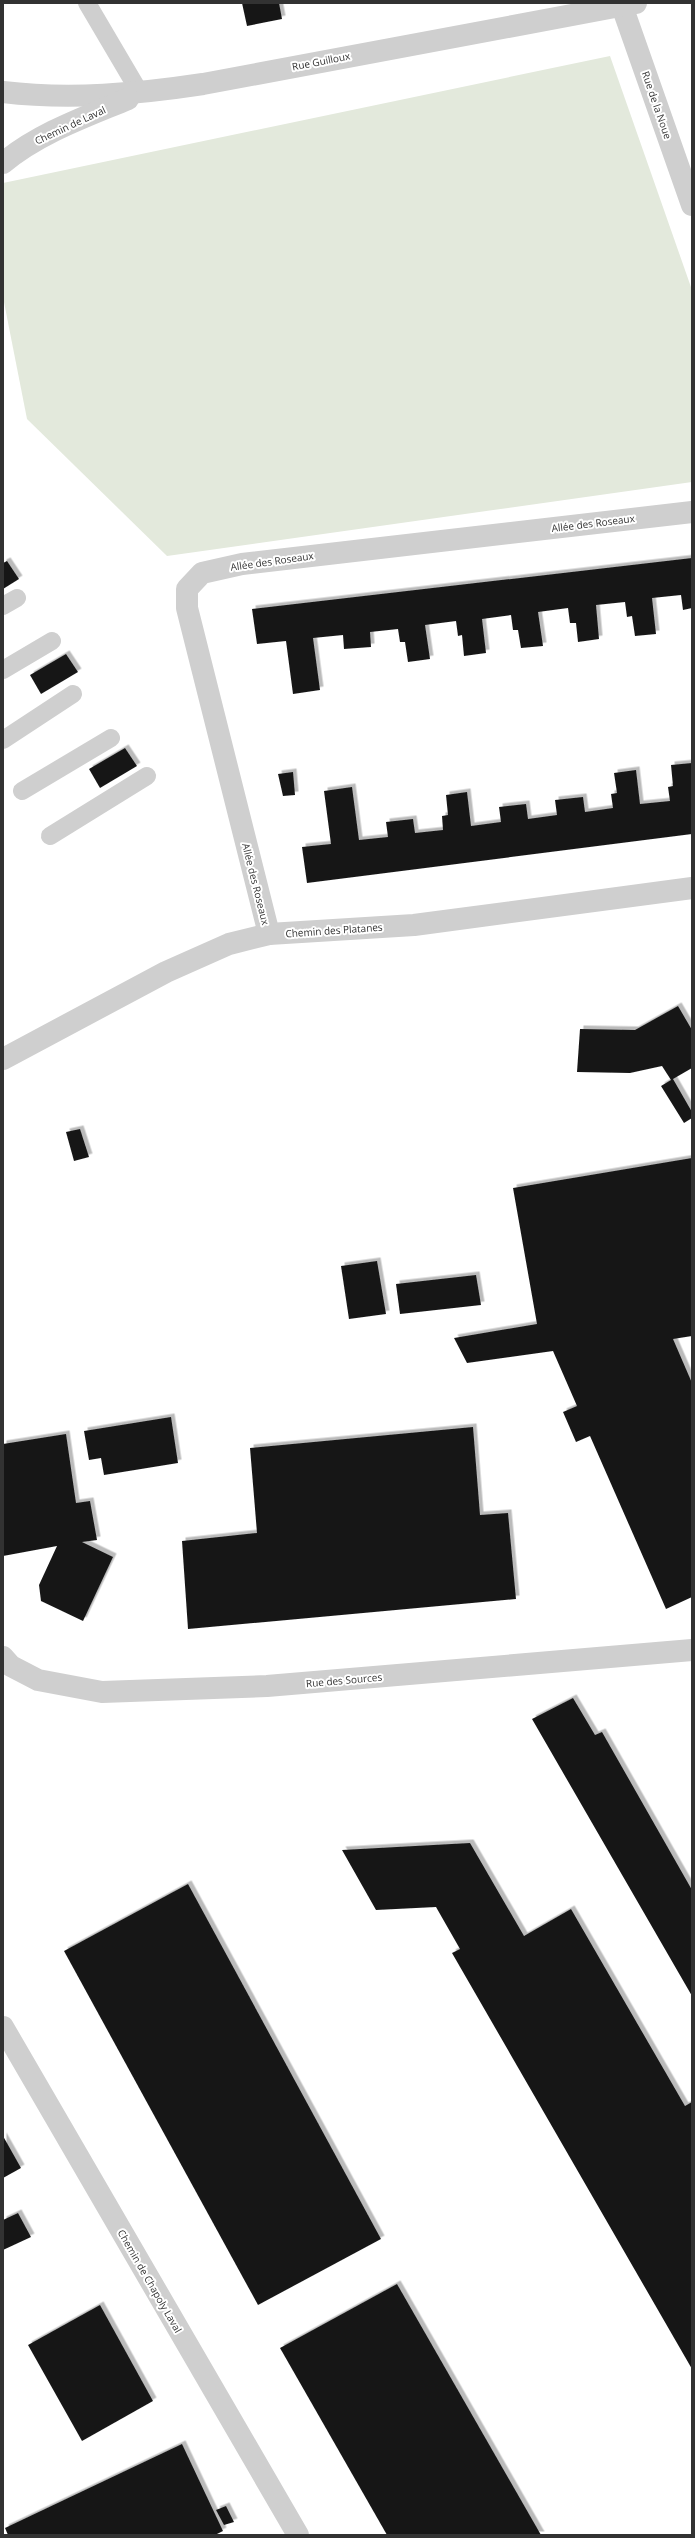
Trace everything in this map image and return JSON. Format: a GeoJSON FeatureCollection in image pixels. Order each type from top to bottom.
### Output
{"type":"FeatureCollection","features":[{"type":"Feature","properties":{"kind":"street","name":"Rue Guilloux"},"geometry":{"type":"LineString","coordinates":[[3,92],[69,96],[140,93],[211,82],[629,4]]}},
{"type":"Feature","properties":{"kind":"street","name":"Rue de la Noue"},"geometry":{"type":"LineString","coordinates":[[629,4],[692,205]]}},
{"type":"Feature","properties":{"kind":"street","name":"Chemin de Laval"},"geometry":{"type":"LineString","coordinates":[[3,163],[18,150],[48,133],[140,93]]}},
{"type":"Feature","properties":{"kind":"street","name":"Allée des Roseaux"},"geometry":{"type":"LineString","coordinates":[[269,934],[187,608],[188,589],[202,573],[242,564],[692,512]]}},
{"type":"Feature","properties":{"kind":"street","name":"Chemin des Platanes"},"geometry":{"type":"LineString","coordinates":[[3,1059],[166,972],[229,944],[269,934],[414,925],[692,888]]}},
{"type":"Feature","properties":{"kind":"street","name":"Rue des Sources"},"geometry":{"type":"LineString","coordinates":[[6,1668],[38,1680],[102,1692],[181,1691],[267,1686],[692,1650]]}},
{"type":"Feature","properties":{"kind":"street","name":"Chemin de Chapoly Laval"},"geometry":{"type":"LineString","coordinates":[[3,2027],[298,2535]]}},
{"type":"Feature","properties":{"kind":"lane"},"geometry":{"type":"LineString","coordinates":[[87,3],[140,93]]}},
{"type":"Feature","properties":{"kind":"lane"},"geometry":{"type":"LineString","coordinates":[[3,670],[52,641]]}},
{"type":"Feature","properties":{"kind":"lane"},"geometry":{"type":"LineString","coordinates":[[3,740],[73,694]]}},
{"type":"Feature","properties":{"kind":"lane"},"geometry":{"type":"LineString","coordinates":[[22,791],[111,738]]}},
{"type":"Feature","properties":{"kind":"lane"},"geometry":{"type":"LineString","coordinates":[[50,836],[147,776]]}},
{"type":"Feature","properties":{"kind":"shaded area"},"geometry":{"type":"Polygon","coordinates":[[[610,56],[692,290],[692,482],[167,556],[27,419],[3,297],[3,183],[610,56]]]}},
{"type":"Feature","properties":{"kind":"building"},"geometry":{"type":"Polygon","coordinates":[[[242,3],[279,3],[282,19],[247,26],[242,3]]]}},
{"type":"Feature","properties":{"kind":"building"},"geometry":{"type":"Polygon","coordinates":[[[692,558],[692,608],[683,610],[681,595],[652,598],[656,634],[635,636],[632,616],[627,617],[625,602],[596,605],[599,639],[578,642],[576,623],[570,623],[568,608],[538,612],[543,646],[521,648],[518,630],[513,630],[511,615],[482,619],[486,653],[464,656],[462,635],[458,636],[456,621],[425,625],[430,659],[408,662],[405,642],[400,642],[398,629],[370,632],[371,647],[344,649],[343,635],[313,638],[320,690],[293,694],[286,641],[257,644],[252,609],[692,558]]]}},
{"type":"Feature","properties":{"kind":"building"},"geometry":{"type":"Polygon","coordinates":[[[7,561],[19,579],[3,589],[3,563],[7,561]]]}},
{"type":"Feature","properties":{"kind":"building"},"geometry":{"type":"Polygon","coordinates":[[[66,654],[78,672],[41,694],[30,675],[66,654]]]}},
{"type":"Feature","properties":{"kind":"building"},"geometry":{"type":"Polygon","coordinates":[[[125,748],[137,766],[100,788],[89,769],[125,748]]]}},
{"type":"Feature","properties":{"kind":"building"},"geometry":{"type":"Polygon","coordinates":[[[692,763],[692,834],[307,883],[302,847],[331,844],[324,791],[352,787],[359,840],[388,837],[386,822],[413,819],[415,833],[443,830],[442,816],[448,815],[446,795],[467,792],[471,826],[501,822],[499,807],[526,804],[528,819],[557,815],[555,800],[583,797],[585,812],[613,808],[611,794],[617,793],[614,773],[636,770],[640,804],[670,801],[668,787],[673,786],[671,765],[692,763]]]}},
{"type":"Feature","properties":{"kind":"building"},"geometry":{"type":"Polygon","coordinates":[[[293,772],[295,795],[283,796],[278,774],[293,772]]]}},
{"type":"Feature","properties":{"kind":"building"},"geometry":{"type":"Polygon","coordinates":[[[678,1006],[692,1030],[692,1068],[673,1079],[692,1112],[692,1118],[684,1123],[661,1086],[671,1080],[662,1066],[630,1073],[577,1072],[580,1029],[635,1030],[678,1006]]]}},
{"type":"Feature","properties":{"kind":"building"},"geometry":{"type":"Polygon","coordinates":[[[80,1129],[89,1157],[74,1161],[66,1132],[80,1129]]]}},
{"type":"Feature","properties":{"kind":"building"},"geometry":{"type":"Polygon","coordinates":[[[692,1158],[692,1336],[673,1339],[692,1383],[692,1597],[666,1609],[590,1436],[576,1442],[563,1412],[577,1406],[553,1351],[467,1363],[454,1338],[537,1324],[513,1188],[692,1158]]]}},
{"type":"Feature","properties":{"kind":"building"},"geometry":{"type":"Polygon","coordinates":[[[377,1261],[386,1314],[349,1319],[341,1266],[377,1261]]]}},
{"type":"Feature","properties":{"kind":"building"},"geometry":{"type":"Polygon","coordinates":[[[476,1275],[481,1305],[400,1314],[396,1284],[476,1275]]]}},
{"type":"Feature","properties":{"kind":"building"},"geometry":{"type":"Polygon","coordinates":[[[171,1417],[178,1463],[104,1475],[101,1458],[89,1460],[84,1431],[171,1417]]]}},
{"type":"Feature","properties":{"kind":"building"},"geometry":{"type":"Polygon","coordinates":[[[473,1427],[480,1515],[508,1513],[516,1599],[188,1629],[182,1541],[257,1533],[250,1448],[473,1427]]]}},
{"type":"Feature","properties":{"kind":"building"},"geometry":{"type":"Polygon","coordinates":[[[66,1434],[76,1503],[90,1501],[97,1540],[82,1542],[113,1557],[83,1621],[41,1601],[39,1585],[57,1546],[3,1556],[3,1444],[66,1434]]]}},
{"type":"Feature","properties":{"kind":"building"},"geometry":{"type":"Polygon","coordinates":[[[573,1698],[595,1735],[602,1732],[692,1890],[692,1996],[532,1719],[573,1698]]]}},
{"type":"Feature","properties":{"kind":"building"},"geometry":{"type":"Polygon","coordinates":[[[470,1843],[524,1936],[571,1909],[685,2106],[692,2102],[692,2369],[452,1953],[460,1949],[436,1907],[376,1910],[342,1850],[470,1843]]]}},
{"type":"Feature","properties":{"kind":"building"},"geometry":{"type":"Polygon","coordinates":[[[188,1884],[381,2239],[258,2305],[64,1951],[188,1884]]]}},
{"type":"Feature","properties":{"kind":"building"},"geometry":{"type":"Polygon","coordinates":[[[3,2136],[21,2168],[3,2178],[3,2136]]]}},
{"type":"Feature","properties":{"kind":"building"},"geometry":{"type":"Polygon","coordinates":[[[18,2213],[31,2237],[3,2250],[3,2220],[18,2213]]]}},
{"type":"Feature","properties":{"kind":"building"},"geometry":{"type":"Polygon","coordinates":[[[397,2284],[541,2535],[387,2535],[280,2348],[397,2284]]]}},
{"type":"Feature","properties":{"kind":"building"},"geometry":{"type":"Polygon","coordinates":[[[100,2305],[153,2401],[82,2441],[28,2345],[100,2305]]]}},
{"type":"Feature","properties":{"kind":"building"},"geometry":{"type":"Polygon","coordinates":[[[182,2444],[223,2531],[215,2535],[8,2535],[5,2528],[182,2444]]]}},
{"type":"Feature","properties":{"kind":"building"},"geometry":{"type":"Polygon","coordinates":[[[226,2506],[234,2522],[224,2525],[216,2510],[226,2506]]]}}]}
